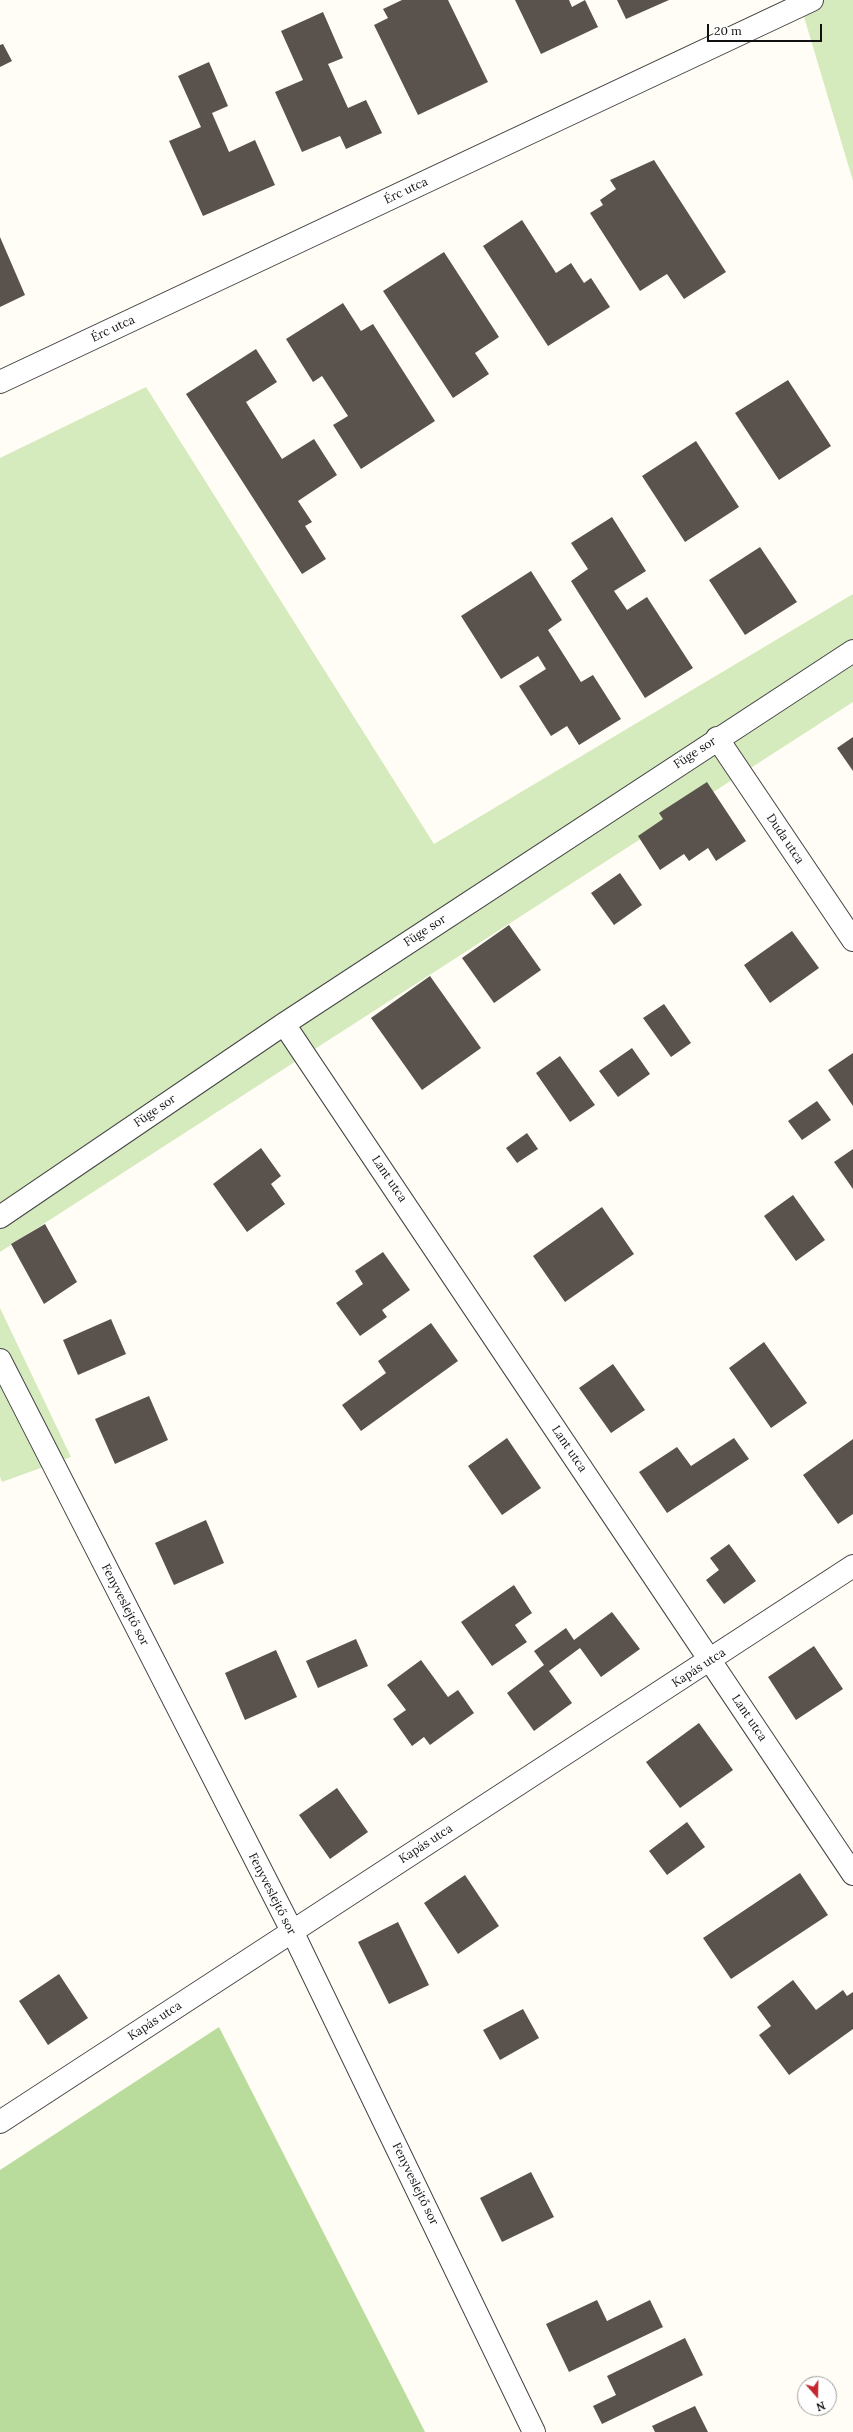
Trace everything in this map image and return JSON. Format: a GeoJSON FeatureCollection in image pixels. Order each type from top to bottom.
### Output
{"type":"FeatureCollection","features":[{"type":"Feature","properties":{"kind":"street","name":"Érc utca"},"geometry":{"type":"LineString","coordinates":[[0,382],[812,0]]}},
{"type":"Feature","properties":{"kind":"street","name":"Füge sor"},"geometry":{"type":"LineString","coordinates":[[0,1217],[284,1024],[717,738],[853,651]]}},
{"type":"Feature","properties":{"kind":"street","name":"Duda utca"},"geometry":{"type":"LineString","coordinates":[[717,738],[853,940]]}},
{"type":"Feature","properties":{"kind":"street","name":"Lant utca"},"geometry":{"type":"LineString","coordinates":[[284,1024],[853,1874]]}},
{"type":"Feature","properties":{"kind":"street","name":"Fenyveslejtő sor"},"geometry":{"type":"LineString","coordinates":[[0,1360],[292,1931],[534,2432]]}},
{"type":"Feature","properties":{"kind":"street","name":"Kapás utca"},"geometry":{"type":"LineString","coordinates":[[0,2122],[292,1931],[711,1661],[853,1566]]}},
{"type":"Feature","properties":{"kind":"green space"},"geometry":{"type":"Polygon","coordinates":[[[799,0],[853,0],[853,181],[799,0]]]}},
{"type":"Feature","properties":{"kind":"green space"},"geometry":{"type":"Polygon","coordinates":[[[146,387],[434,844],[853,594],[853,702],[0,1252],[0,458],[146,387]]]}},
{"type":"Feature","properties":{"kind":"green space"},"geometry":{"type":"Polygon","coordinates":[[[0,1308],[71,1457],[2,1482],[0,1477],[0,1308]]]}},
{"type":"Feature","properties":{"kind":"green space"},"geometry":{"type":"Polygon","coordinates":[[[219,2027],[425,2432],[0,2432],[0,2170],[219,2027]]]}},
{"type":"Feature","properties":{"kind":"building"},"geometry":{"type":"Polygon","coordinates":[[[402,0],[448,0],[488,82],[418,115],[374,25],[388,18],[383,9],[402,0]]]}},
{"type":"Feature","properties":{"kind":"building"},"geometry":{"type":"Polygon","coordinates":[[[515,0],[569,0],[572,7],[585,0],[598,27],[541,54],[515,0]]]}},
{"type":"Feature","properties":{"kind":"building"},"geometry":{"type":"Polygon","coordinates":[[[617,0],[669,0],[626,19],[617,0]]]}},
{"type":"Feature","properties":{"kind":"building"},"geometry":{"type":"Polygon","coordinates":[[[323,12],[343,58],[328,64],[348,108],[366,100],[382,133],[346,149],[340,136],[302,152],[275,92],[303,80],[281,31],[323,12]]]}},
{"type":"Feature","properties":{"kind":"building"},"geometry":{"type":"Polygon","coordinates":[[[3,44],[12,61],[0,67],[0,45],[3,44]]]}},
{"type":"Feature","properties":{"kind":"building"},"geometry":{"type":"Polygon","coordinates":[[[209,62],[228,106],[212,113],[229,152],[255,140],[275,185],[203,216],[169,141],[201,127],[178,76],[209,62]]]}},
{"type":"Feature","properties":{"kind":"building"},"geometry":{"type":"Polygon","coordinates":[[[654,160],[726,272],[684,299],[667,274],[640,291],[590,213],[603,205],[600,200],[616,189],[610,180],[654,160]]]}},
{"type":"Feature","properties":{"kind":"building"},"geometry":{"type":"Polygon","coordinates":[[[522,220],[556,273],[571,263],[584,283],[591,278],[610,307],[548,346],[483,246],[522,220]]]}},
{"type":"Feature","properties":{"kind":"building"},"geometry":{"type":"Polygon","coordinates":[[[0,237],[25,295],[0,307],[0,237]]]}},
{"type":"Feature","properties":{"kind":"building"},"geometry":{"type":"Polygon","coordinates":[[[444,252],[499,337],[475,353],[489,374],[453,398],[383,291],[444,252]]]}},
{"type":"Feature","properties":{"kind":"building"},"geometry":{"type":"Polygon","coordinates":[[[343,303],[361,331],[373,324],[435,421],[361,469],[333,425],[348,416],[322,376],[313,382],[286,339],[343,303]]]}},
{"type":"Feature","properties":{"kind":"building"},"geometry":{"type":"Polygon","coordinates":[[[256,349],[277,382],[246,402],[282,459],[314,439],[337,475],[298,501],[312,522],[305,526],[326,559],[302,574],[186,394],[256,349]]]}},
{"type":"Feature","properties":{"kind":"building"},"geometry":{"type":"Polygon","coordinates":[[[788,380],[831,446],[779,480],[735,413],[788,380]]]}},
{"type":"Feature","properties":{"kind":"building"},"geometry":{"type":"Polygon","coordinates":[[[696,441],[739,507],[685,542],[642,476],[696,441]]]}},
{"type":"Feature","properties":{"kind":"building"},"geometry":{"type":"Polygon","coordinates":[[[612,517],[646,571],[614,591],[627,610],[647,597],[693,668],[645,698],[571,581],[588,569],[571,543],[612,517]]]}},
{"type":"Feature","properties":{"kind":"building"},"geometry":{"type":"Polygon","coordinates":[[[760,547],[797,602],[745,635],[709,580],[760,547]]]}},
{"type":"Feature","properties":{"kind":"building"},"geometry":{"type":"Polygon","coordinates":[[[531,571],[562,620],[548,630],[581,682],[593,675],[621,719],[579,745],[567,726],[551,736],[519,686],[546,669],[538,656],[501,679],[461,616],[531,571]]]}},
{"type":"Feature","properties":{"kind":"building"},"geometry":{"type":"Polygon","coordinates":[[[853,737],[853,771],[837,748],[853,737]]]}},
{"type":"Feature","properties":{"kind":"building"},"geometry":{"type":"Polygon","coordinates":[[[707,782],[746,841],[716,861],[708,848],[689,861],[684,854],[660,870],[638,836],[663,819],[659,813],[707,782]]]}},
{"type":"Feature","properties":{"kind":"building"},"geometry":{"type":"Polygon","coordinates":[[[620,873],[642,905],[614,925],[591,893],[620,873]]]}},
{"type":"Feature","properties":{"kind":"building"},"geometry":{"type":"Polygon","coordinates":[[[509,925],[541,970],[494,1003],[462,958],[509,925]]]}},
{"type":"Feature","properties":{"kind":"building"},"geometry":{"type":"Polygon","coordinates":[[[792,931],[819,968],[770,1003],[744,965],[792,931]]]}},
{"type":"Feature","properties":{"kind":"building"},"geometry":{"type":"Polygon","coordinates":[[[430,976],[481,1048],[422,1090],[371,1018],[430,976]]]}},
{"type":"Feature","properties":{"kind":"building"},"geometry":{"type":"Polygon","coordinates":[[[664,1004],[691,1043],[671,1057],[643,1018],[664,1004]]]}},
{"type":"Feature","properties":{"kind":"building"},"geometry":{"type":"Polygon","coordinates":[[[632,1048],[650,1074],[618,1097],[599,1071],[632,1048]]]}},
{"type":"Feature","properties":{"kind":"building"},"geometry":{"type":"Polygon","coordinates":[[[853,1053],[853,1106],[828,1070],[853,1053]]]}},
{"type":"Feature","properties":{"kind":"building"},"geometry":{"type":"Polygon","coordinates":[[[560,1056],[595,1105],[570,1122],[536,1073],[560,1056]]]}},
{"type":"Feature","properties":{"kind":"building"},"geometry":{"type":"Polygon","coordinates":[[[817,1101],[831,1120],[802,1140],[788,1121],[817,1101]]]}},
{"type":"Feature","properties":{"kind":"building"},"geometry":{"type":"Polygon","coordinates":[[[527,1133],[538,1149],[517,1163],[506,1148],[527,1133]]]}},
{"type":"Feature","properties":{"kind":"building"},"geometry":{"type":"Polygon","coordinates":[[[261,1148],[281,1176],[271,1184],[285,1204],[247,1232],[213,1184],[261,1148]]]}},
{"type":"Feature","properties":{"kind":"building"},"geometry":{"type":"Polygon","coordinates":[[[853,1149],[853,1189],[834,1162],[853,1149]]]}},
{"type":"Feature","properties":{"kind":"building"},"geometry":{"type":"Polygon","coordinates":[[[793,1195],[825,1240],[796,1261],[764,1216],[793,1195]]]}},
{"type":"Feature","properties":{"kind":"building"},"geometry":{"type":"Polygon","coordinates":[[[602,1207],[634,1254],[565,1302],[533,1256],[602,1207]]]}},
{"type":"Feature","properties":{"kind":"building"},"geometry":{"type":"Polygon","coordinates":[[[45,1224],[77,1282],[44,1304],[11,1244],[45,1224]]]}},
{"type":"Feature","properties":{"kind":"building"},"geometry":{"type":"Polygon","coordinates":[[[383,1252],[410,1290],[382,1310],[387,1317],[360,1336],[336,1303],[363,1284],[355,1271],[383,1252]]]}},
{"type":"Feature","properties":{"kind":"building"},"geometry":{"type":"Polygon","coordinates":[[[111,1319],[126,1354],[78,1375],[63,1340],[111,1319]]]}},
{"type":"Feature","properties":{"kind":"building"},"geometry":{"type":"Polygon","coordinates":[[[431,1323],[458,1361],[361,1431],[342,1405],[386,1373],[378,1361],[431,1323]]]}},
{"type":"Feature","properties":{"kind":"building"},"geometry":{"type":"Polygon","coordinates":[[[764,1342],[807,1403],[771,1428],[729,1368],[764,1342]]]}},
{"type":"Feature","properties":{"kind":"building"},"geometry":{"type":"Polygon","coordinates":[[[613,1364],[645,1410],[611,1433],[579,1388],[613,1364]]]}},
{"type":"Feature","properties":{"kind":"building"},"geometry":{"type":"Polygon","coordinates":[[[149,1396],[168,1440],[115,1464],[95,1419],[149,1396]]]}},
{"type":"Feature","properties":{"kind":"building"},"geometry":{"type":"Polygon","coordinates":[[[507,1438],[541,1488],[502,1515],[468,1466],[507,1438]]]}},
{"type":"Feature","properties":{"kind":"building"},"geometry":{"type":"Polygon","coordinates":[[[734,1438],[749,1459],[667,1513],[639,1472],[677,1447],[691,1466],[734,1438]]]}},
{"type":"Feature","properties":{"kind":"building"},"geometry":{"type":"Polygon","coordinates":[[[853,1439],[853,1514],[838,1524],[803,1475],[853,1439]]]}},
{"type":"Feature","properties":{"kind":"building"},"geometry":{"type":"Polygon","coordinates":[[[206,1520],[224,1563],[174,1585],[155,1543],[206,1520]]]}},
{"type":"Feature","properties":{"kind":"building"},"geometry":{"type":"Polygon","coordinates":[[[729,1544],[756,1581],[724,1604],[706,1580],[719,1570],[710,1558],[729,1544]]]}},
{"type":"Feature","properties":{"kind":"building"},"geometry":{"type":"Polygon","coordinates":[[[514,1585],[532,1613],[515,1625],[527,1642],[492,1666],[461,1622],[514,1585]]]}},
{"type":"Feature","properties":{"kind":"building"},"geometry":{"type":"Polygon","coordinates":[[[612,1612],[640,1649],[601,1677],[580,1648],[549,1671],[572,1703],[534,1731],[507,1693],[544,1665],[534,1651],[566,1628],[574,1640],[612,1612]]]}},
{"type":"Feature","properties":{"kind":"building"},"geometry":{"type":"Polygon","coordinates":[[[356,1639],[368,1666],[318,1688],[306,1661],[356,1639]]]}},
{"type":"Feature","properties":{"kind":"building"},"geometry":{"type":"Polygon","coordinates":[[[814,1646],[843,1689],[796,1720],[768,1677],[814,1646]]]}},
{"type":"Feature","properties":{"kind":"building"},"geometry":{"type":"Polygon","coordinates":[[[276,1650],[297,1697],[245,1720],[225,1673],[276,1650]]]}},
{"type":"Feature","properties":{"kind":"building"},"geometry":{"type":"Polygon","coordinates":[[[421,1660],[448,1697],[458,1690],[474,1713],[430,1745],[424,1737],[412,1746],[393,1719],[406,1710],[387,1685],[421,1660]]]}},
{"type":"Feature","properties":{"kind":"building"},"geometry":{"type":"Polygon","coordinates":[[[699,1723],[733,1770],[680,1808],[646,1762],[699,1723]]]}},
{"type":"Feature","properties":{"kind":"building"},"geometry":{"type":"Polygon","coordinates":[[[337,1788],[368,1832],[330,1859],[299,1815],[337,1788]]]}},
{"type":"Feature","properties":{"kind":"building"},"geometry":{"type":"Polygon","coordinates":[[[687,1822],[705,1847],[667,1875],[649,1851],[687,1822]]]}},
{"type":"Feature","properties":{"kind":"building"},"geometry":{"type":"Polygon","coordinates":[[[800,1873],[828,1915],[731,1979],[703,1938],[800,1873]]]}},
{"type":"Feature","properties":{"kind":"building"},"geometry":{"type":"Polygon","coordinates":[[[465,1875],[499,1926],[458,1954],[424,1903],[465,1875]]]}},
{"type":"Feature","properties":{"kind":"building"},"geometry":{"type":"Polygon","coordinates":[[[398,1922],[429,1985],[389,2004],[358,1942],[398,1922]]]}},
{"type":"Feature","properties":{"kind":"building"},"geometry":{"type":"Polygon","coordinates":[[[59,1974],[88,2018],[48,2045],[19,2001],[59,1974]]]}},
{"type":"Feature","properties":{"kind":"building"},"geometry":{"type":"Polygon","coordinates":[[[793,1980],[816,2010],[843,1990],[847,1996],[853,1992],[853,2029],[789,2075],[759,2035],[771,2026],[757,2007],[793,1980]]]}},
{"type":"Feature","properties":{"kind":"building"},"geometry":{"type":"Polygon","coordinates":[[[523,2009],[539,2038],[500,2060],[483,2030],[523,2009]]]}},
{"type":"Feature","properties":{"kind":"building"},"geometry":{"type":"Polygon","coordinates":[[[531,2172],[554,2217],[502,2242],[480,2198],[531,2172]]]}},
{"type":"Feature","properties":{"kind":"building"},"geometry":{"type":"Polygon","coordinates":[[[597,2300],[607,2321],[650,2300],[663,2327],[569,2372],[546,2324],[597,2300]]]}},
{"type":"Feature","properties":{"kind":"building"},"geometry":{"type":"Polygon","coordinates":[[[685,2338],[703,2375],[602,2424],[593,2406],[616,2395],[607,2376],[685,2338]]]}},
{"type":"Feature","properties":{"kind":"building"},"geometry":{"type":"Polygon","coordinates":[[[695,2406],[708,2432],[655,2432],[652,2426],[695,2406]]]}}]}
